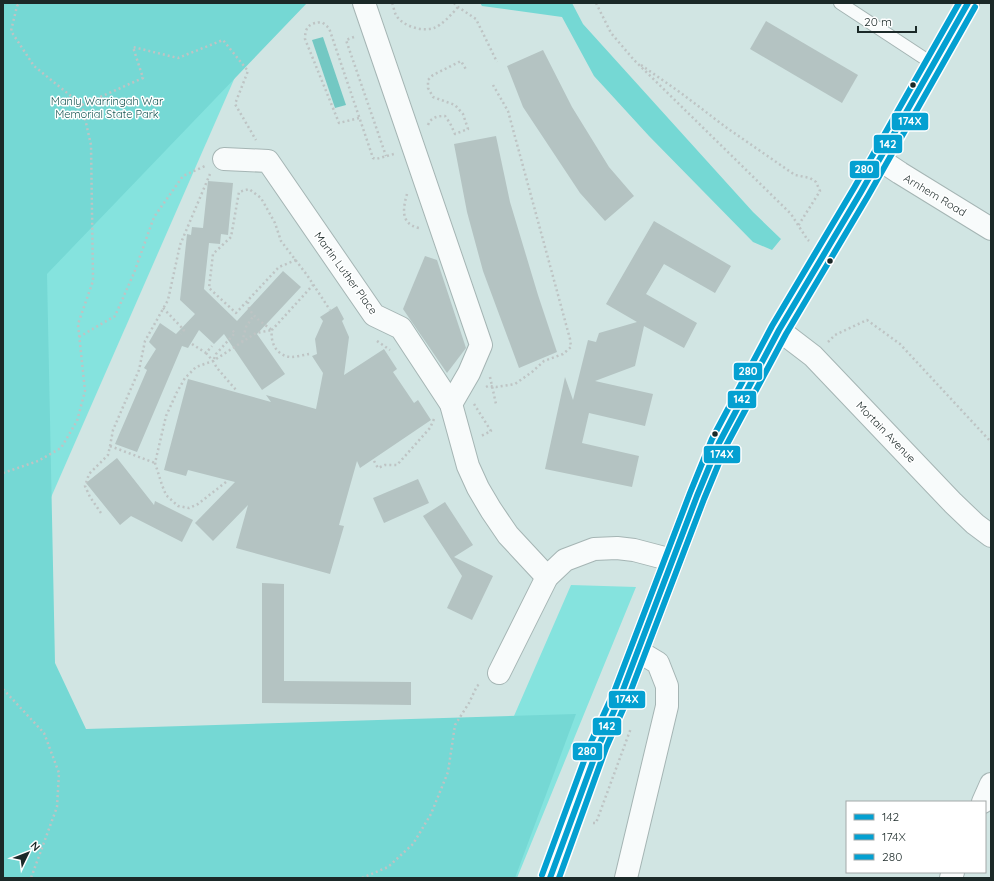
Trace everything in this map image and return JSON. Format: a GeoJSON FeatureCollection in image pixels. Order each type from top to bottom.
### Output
{"type":"FeatureCollection","features":[{"type":"Feature","properties":{"kind":"main road"},"geometry":{"type":"LineString","coordinates":[[550,878],[599,746],[621,695],[672,560],[719,444],[779,330],[879,160],[968,3]]}},
{"type":"Feature","properties":{"kind":"street"},"geometry":{"type":"LineString","coordinates":[[364,3],[481,345],[469,372],[443,411]]}},
{"type":"Feature","properties":{"kind":"street"},"geometry":{"type":"LineString","coordinates":[[224,159],[268,161]]}},
{"type":"Feature","properties":{"kind":"street","name":"Arnhem Road"},"geometry":{"type":"LineString","coordinates":[[879,160],[991,229]]}},
{"type":"Feature","properties":{"kind":"street","name":"Martin Luther Place"},"geometry":{"type":"LineString","coordinates":[[268,161],[374,315],[401,328],[443,411],[463,446],[468,466],[478,488],[508,535],[547,578]]}},
{"type":"Feature","properties":{"kind":"street","name":"Mortain Avenue"},"geometry":{"type":"LineString","coordinates":[[779,330],[813,356],[953,503],[975,524],[991,536]]}},
{"type":"Feature","properties":{"kind":"street"},"geometry":{"type":"LineString","coordinates":[[499,673],[547,578],[565,560],[594,549],[617,548],[634,550],[672,560]]}},
{"type":"Feature","properties":{"kind":"street"},"geometry":{"type":"LineString","coordinates":[[626,878],[667,706],[668,686],[658,663],[638,651]]}},
{"type":"Feature","properties":{"kind":"street"},"geometry":{"type":"LineString","coordinates":[[983,801],[991,784]]}},
{"type":"Feature","properties":{"kind":"lane"},"geometry":{"type":"LineString","coordinates":[[840,3],[933,64]]}},
{"type":"Feature","properties":{"kind":"path"},"geometry":{"type":"LineString","coordinates":[[3,473],[38,461],[61,448],[77,421],[85,392],[78,324],[93,281],[91,145],[82,105],[34,66],[11,31],[17,6],[20,3]]}},
{"type":"Feature","properties":{"kind":"path"},"geometry":{"type":"LineString","coordinates":[[392,3],[397,16],[404,23],[424,30],[434,28],[449,17],[458,7]]}},
{"type":"Feature","properties":{"kind":"path"},"geometry":{"type":"LineString","coordinates":[[454,3],[476,19],[497,62]]}},
{"type":"Feature","properties":{"kind":"path"},"geometry":{"type":"LineString","coordinates":[[596,3],[611,33],[634,60],[791,214],[807,239],[826,251]]}},
{"type":"Feature","properties":{"kind":"path"},"geometry":{"type":"LineString","coordinates":[[82,105],[143,78],[133,47],[178,58],[223,40],[248,71],[235,104],[268,161]]}},
{"type":"Feature","properties":{"kind":"path"},"geometry":{"type":"LineString","coordinates":[[634,60],[727,128],[795,175],[810,178],[816,182],[820,191],[798,226]]}},
{"type":"Feature","properties":{"kind":"path"},"geometry":{"type":"LineString","coordinates":[[482,388],[488,386],[496,387],[515,384],[544,361],[563,354],[571,347],[508,111],[493,85]]}},
{"type":"Feature","properties":{"kind":"path"},"geometry":{"type":"LineString","coordinates":[[339,123],[359,118]]}},
{"type":"Feature","properties":{"kind":"path"},"geometry":{"type":"LineString","coordinates":[[101,513],[90,498],[85,486],[89,474],[108,455],[113,430],[139,370],[144,341],[168,300],[180,245],[211,171],[224,159]]}},
{"type":"Feature","properties":{"kind":"path"},"geometry":{"type":"LineString","coordinates":[[79,337],[115,316],[134,273],[154,217],[183,176]]}},
{"type":"Feature","properties":{"kind":"path"},"geometry":{"type":"LineString","coordinates":[[296,260],[279,267],[236,314],[209,288],[213,254],[231,237],[239,192],[249,189],[261,198],[275,223],[281,241],[296,260],[307,274],[330,310]]}},
{"type":"Feature","properties":{"kind":"path"},"geometry":{"type":"LineString","coordinates":[[309,354],[290,357],[282,354],[274,347],[271,336],[272,330],[313,284]]}},
{"type":"Feature","properties":{"kind":"path"},"geometry":{"type":"LineString","coordinates":[[247,301],[248,308],[254,315],[272,330]]}},
{"type":"Feature","properties":{"kind":"path"},"geometry":{"type":"LineString","coordinates":[[163,308],[184,330],[181,334]]}},
{"type":"Feature","properties":{"kind":"path"},"geometry":{"type":"LineString","coordinates":[[242,342],[246,327],[254,315]]}},
{"type":"Feature","properties":{"kind":"path"},"geometry":{"type":"LineString","coordinates":[[813,356],[835,335],[866,320],[900,344],[991,442]]}},
{"type":"Feature","properties":{"kind":"path"},"geometry":{"type":"LineString","coordinates":[[213,361],[216,354],[235,333],[232,329]]}},
{"type":"Feature","properties":{"kind":"path"},"geometry":{"type":"LineString","coordinates":[[226,482],[198,504],[189,508],[178,506],[166,494],[155,463],[166,416],[185,378],[196,367],[213,361],[256,333],[272,330]]}},
{"type":"Feature","properties":{"kind":"path"},"geometry":{"type":"LineString","coordinates":[[376,340],[394,352]]}},
{"type":"Feature","properties":{"kind":"path"},"geometry":{"type":"LineString","coordinates":[[192,344],[206,353],[236,390]]}},
{"type":"Feature","properties":{"kind":"path"},"geometry":{"type":"LineString","coordinates":[[206,353],[212,346]]}},
{"type":"Feature","properties":{"kind":"path"},"geometry":{"type":"LineString","coordinates":[[463,446],[491,430],[476,409],[473,402]]}},
{"type":"Feature","properties":{"kind":"path"},"geometry":{"type":"LineString","coordinates":[[374,461],[378,468],[384,465],[397,465],[443,411]]}},
{"type":"Feature","properties":{"kind":"path"},"geometry":{"type":"LineString","coordinates":[[110,446],[155,463]]}},
{"type":"Feature","properties":{"kind":"path"},"geometry":{"type":"LineString","coordinates":[[362,878],[388,867],[413,844],[431,814],[448,772],[455,725],[469,703],[477,686],[499,673]]}},
{"type":"Feature","properties":{"kind":"path"},"geometry":{"type":"LineString","coordinates":[[3,688],[44,733],[59,773],[57,807],[31,878]]}},
{"type":"Feature","properties":{"kind":"green space","name":"Manly Warringah War Memorial State Park"},"geometry":{"type":"Polygon","coordinates":[[[3,3],[239,68],[3,607],[3,3]]]}},
{"type":"Feature","properties":{"kind":"green space"},"geometry":{"type":"Polygon","coordinates":[[[3,3],[307,3],[47,274],[55,663],[86,729],[576,714],[515,878],[3,878],[3,3]]]}},
{"type":"Feature","properties":{"kind":"green space"},"geometry":{"type":"Polygon","coordinates":[[[480,3],[572,3],[583,24],[753,212],[781,239],[772,250],[753,242],[649,136],[594,76],[562,17],[482,6],[480,3]]]}},
{"type":"Feature","properties":{"kind":"green space"},"geometry":{"type":"Polygon","coordinates":[[[571,585],[636,587],[517,878],[249,878],[444,877],[571,585]]]}},
{"type":"Feature","properties":{"kind":"shaded area"},"geometry":{"type":"Polygon","coordinates":[[[323,37],[346,105],[335,108],[312,40],[323,37]]]}},
{"type":"Feature","properties":{"kind":"building"},"geometry":{"type":"Polygon","coordinates":[[[766,21],[858,75],[842,103],[750,49],[766,21]]]}},
{"type":"Feature","properties":{"kind":"building"},"geometry":{"type":"Polygon","coordinates":[[[543,50],[572,107],[609,167],[634,196],[605,221],[580,193],[523,107],[507,66],[543,50]]]}},
{"type":"Feature","properties":{"kind":"building"},"geometry":{"type":"Polygon","coordinates":[[[496,136],[510,202],[557,352],[519,368],[483,271],[467,212],[454,144],[496,136]]]}},
{"type":"Feature","properties":{"kind":"building"},"geometry":{"type":"Polygon","coordinates":[[[208,181],[233,183],[228,235],[221,234],[220,244],[209,243],[204,289],[237,321],[283,271],[301,287],[257,334],[285,374],[262,390],[224,334],[214,344],[199,330],[188,348],[182,346],[137,452],[115,444],[147,370],[144,368],[156,349],[149,342],[160,323],[176,334],[195,314],[180,300],[187,234],[191,235],[192,227],[203,228],[208,181]]]}},
{"type":"Feature","properties":{"kind":"building"},"geometry":{"type":"Polygon","coordinates":[[[654,221],[731,266],[715,293],[664,264],[646,294],[697,323],[684,348],[644,326],[635,366],[595,381],[653,394],[645,426],[589,413],[582,443],[639,456],[632,487],[545,469],[565,377],[573,400],[588,340],[596,342],[599,333],[637,322],[606,304],[654,221]]]}},
{"type":"Feature","properties":{"kind":"building"},"geometry":{"type":"Polygon","coordinates":[[[425,256],[437,260],[466,348],[447,373],[403,309],[425,256]]]}},
{"type":"Feature","properties":{"kind":"building"},"geometry":{"type":"Polygon","coordinates":[[[337,306],[344,319],[342,321],[349,337],[344,375],[384,349],[397,369],[393,372],[414,403],[418,400],[431,420],[360,468],[357,461],[339,525],[344,526],[330,574],[236,548],[248,505],[213,541],[195,523],[235,482],[188,470],[186,476],[164,470],[188,379],[271,402],[266,395],[316,409],[323,373],[312,356],[317,354],[315,339],[323,321],[320,317],[337,306]]]}},
{"type":"Feature","properties":{"kind":"building"},"geometry":{"type":"Polygon","coordinates":[[[117,458],[154,505],[155,501],[193,520],[182,542],[131,516],[120,525],[86,483],[117,458]]]}},
{"type":"Feature","properties":{"kind":"building"},"geometry":{"type":"Polygon","coordinates":[[[418,479],[429,503],[384,523],[373,498],[418,479]]]}},
{"type":"Feature","properties":{"kind":"building"},"geometry":{"type":"Polygon","coordinates":[[[445,502],[473,545],[454,557],[493,576],[472,620],[447,608],[462,576],[423,516],[445,502]]]}},
{"type":"Feature","properties":{"kind":"building"},"geometry":{"type":"Polygon","coordinates":[[[262,583],[284,584],[284,681],[411,682],[411,705],[262,703],[262,583]]]}},
{"type":"Feature","properties":{"kind":"transit line","name":"280"},"geometry":{"type":"LineString","coordinates":[[542,875],[591,742],[614,692],[712,439],[772,326],[854,188],[959,3]]}},
{"type":"Feature","properties":{"kind":"transit line","name":"142"},"geometry":{"type":"LineString","coordinates":[[550,878],[599,745],[621,695],[697,496],[719,443],[779,330],[861,192],[968,3]]}},
{"type":"Feature","properties":{"kind":"transit line","name":"174X"},"geometry":{"type":"LineString","coordinates":[[559,878],[606,748],[628,698],[704,499],[726,446],[786,334],[868,196],[975,7]]}}]}
